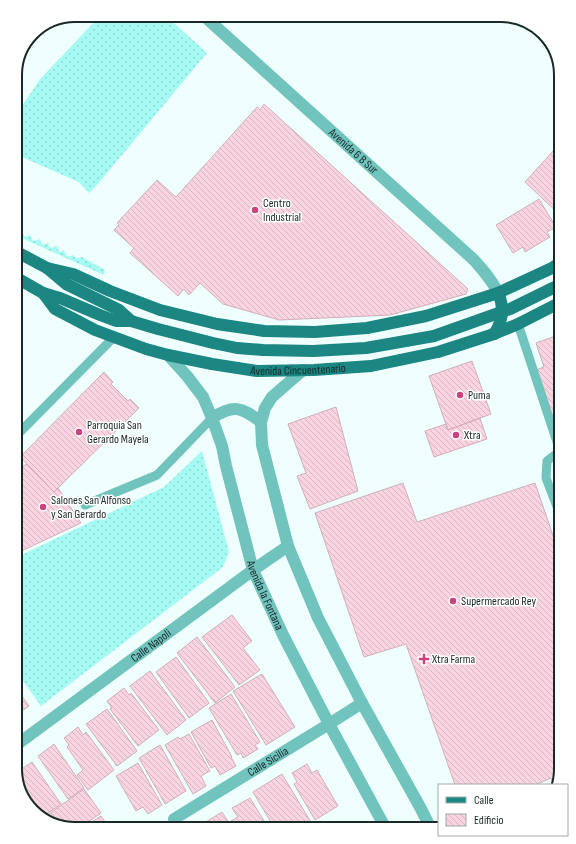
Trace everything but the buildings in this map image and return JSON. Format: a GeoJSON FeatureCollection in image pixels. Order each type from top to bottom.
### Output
{"type":"FeatureCollection","features":[{"type":"Feature","properties":{"kind":"main road","name":"Avenida Cincuentenario"},"geometry":{"type":"LineString","coordinates":[[22,255],[47,268],[66,284],[119,310],[132,321]]}},
{"type":"Feature","properties":{"kind":"main road","name":"Avenida Cincuentenario"},"geometry":{"type":"LineString","coordinates":[[47,268],[73,274],[110,291],[160,310],[217,324],[264,331],[315,332],[367,328],[426,316],[498,293],[554,267]]}},
{"type":"Feature","properties":{"kind":"main road","name":"Avenida Cincuentenario"},"geometry":{"type":"LineString","coordinates":[[22,281],[43,293],[60,298],[116,321],[132,321],[213,343],[250,349],[313,351],[366,348],[434,336],[510,309],[554,287]]}},
{"type":"Feature","properties":{"kind":"main road","name":"Avenida Cincuentenario"},"geometry":{"type":"LineString","coordinates":[[43,293],[55,309],[95,330],[146,349],[212,364],[251,370],[278,371],[371,366],[438,352],[494,334],[518,324],[554,306]]}},
{"type":"Feature","properties":{"kind":"main road"},"geometry":{"type":"LineString","coordinates":[[494,334],[503,314],[503,306],[498,293]]}},
{"type":"Feature","properties":{"kind":"street","name":"Avenida 6 B Sur"},"geometry":{"type":"LineString","coordinates":[[211,22],[474,260],[493,283],[498,293]]}},
{"type":"Feature","properties":{"kind":"street","name":"Avenida la Fontana"},"geometry":{"type":"LineString","coordinates":[[168,355],[203,397],[222,446],[254,570],[283,635],[382,822]]}},
{"type":"Feature","properties":{"kind":"street"},"geometry":{"type":"LineString","coordinates":[[303,370],[272,397],[265,408],[261,422],[262,445],[288,546],[318,618],[362,703],[428,822]]}},
{"type":"Feature","properties":{"kind":"street"},"geometry":{"type":"LineString","coordinates":[[212,418],[220,413],[232,409],[239,409],[247,412],[261,422]]}},
{"type":"Feature","properties":{"kind":"street","name":"Calle Napoli"},"geometry":{"type":"LineString","coordinates":[[22,741],[288,546]]}},
{"type":"Feature","properties":{"kind":"street","name":"Calle Sicilia"},"geometry":{"type":"LineString","coordinates":[[174,819],[362,703]]}},
{"type":"Feature","properties":{"kind":"lane"},"geometry":{"type":"LineString","coordinates":[[518,324],[554,433]]}},
{"type":"Feature","properties":{"kind":"lane"},"geometry":{"type":"LineString","coordinates":[[22,430],[114,337]]}},
{"type":"Feature","properties":{"kind":"lane"},"geometry":{"type":"LineString","coordinates":[[85,505],[157,476],[212,418]]}},
{"type":"Feature","properties":{"kind":"lane"},"geometry":{"type":"LineString","coordinates":[[554,456],[547,461],[546,478],[554,499]]}},
{"type":"Feature","properties":{"kind":"shaded area"},"geometry":{"type":"Polygon","coordinates":[[[94,22],[173,22],[207,53],[89,193],[79,182],[22,157],[22,106],[41,78],[94,22]]]}},
{"type":"Feature","properties":{"kind":"shaded area"},"geometry":{"type":"Polygon","coordinates":[[[22,232],[25,237],[30,235],[33,241],[40,239],[42,245],[48,243],[50,248],[57,246],[59,252],[64,250],[67,257],[74,255],[76,259],[82,257],[105,270],[104,275],[22,238],[22,232]]]}},
{"type":"Feature","properties":{"kind":"shaded area"},"geometry":{"type":"Polygon","coordinates":[[[202,451],[229,552],[223,567],[41,706],[22,680],[22,555],[164,487],[202,451]]]}},
{"type":"Feature","properties":{"kind":"place","name":"Centro Industrial"},"geometry":{"type":"Point","coordinates":[255,210]}},
{"type":"Feature","properties":{"kind":"place","name":"Puma"},"geometry":{"type":"Point","coordinates":[460,395]}},
{"type":"Feature","properties":{"kind":"place","name":"Parroquia San Gerardo Mayela"},"geometry":{"type":"Point","coordinates":[79,432]}},
{"type":"Feature","properties":{"kind":"place","name":"Xtra"},"geometry":{"type":"Point","coordinates":[456,435]}},
{"type":"Feature","properties":{"kind":"place","name":"Salones San Alfonso y San Gerardo"},"geometry":{"type":"Point","coordinates":[43,507]}},
{"type":"Feature","properties":{"kind":"place","name":"Supermercado Rey"},"geometry":{"type":"Point","coordinates":[453,601]}},
{"type":"Feature","properties":{"kind":"place","name":"Xtra Farma"},"geometry":{"type":"Point","coordinates":[424,659]}}]}
